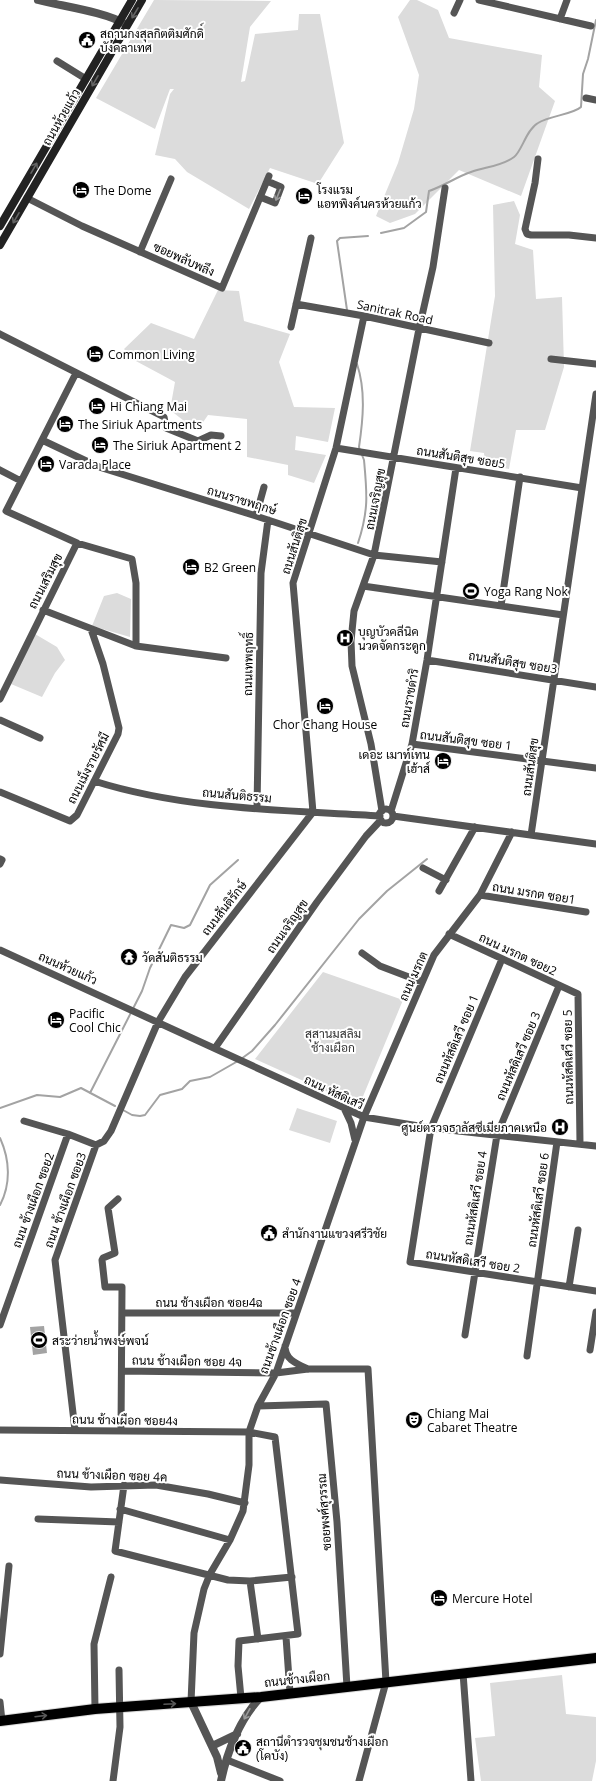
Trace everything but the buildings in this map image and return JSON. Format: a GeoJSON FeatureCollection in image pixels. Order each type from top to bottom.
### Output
{"type":"FeatureCollection","features":[{"type":"Feature","properties":{"kind":"main road","name":"ถนนห้วยแก้ว"},"geometry":{"type":"LineString","coordinates":[[0,226],[132,0]]}},
{"type":"Feature","properties":{"kind":"main road","name":"ถนนห้วยแก้ว"},"geometry":{"type":"LineString","coordinates":[[0,245],[142,0]]}},
{"type":"Feature","properties":{"kind":"main road","name":"ถนนช้างเผือก"},"geometry":{"type":"LineString","coordinates":[[1,1721],[95,1708],[261,1697],[596,1658]]}},
{"type":"Feature","properties":{"kind":"street"},"geometry":{"type":"LineString","coordinates":[[38,0],[120,21],[127,26]]}},
{"type":"Feature","properties":{"kind":"street"},"geometry":{"type":"LineString","coordinates":[[454,13],[460,0]]}},
{"type":"Feature","properties":{"kind":"street"},"geometry":{"type":"LineString","coordinates":[[479,0],[591,26]]}},
{"type":"Feature","properties":{"kind":"street"},"geometry":{"type":"LineString","coordinates":[[514,8],[517,0]]}},
{"type":"Feature","properties":{"kind":"street"},"geometry":{"type":"LineString","coordinates":[[560,19],[567,0]]}},
{"type":"Feature","properties":{"kind":"street"},"geometry":{"type":"LineString","coordinates":[[57,61],[86,79]]}},
{"type":"Feature","properties":{"kind":"street"},"geometry":{"type":"LineString","coordinates":[[586,98],[596,100]]}},
{"type":"Feature","properties":{"kind":"street"},"geometry":{"type":"LineString","coordinates":[[538,158],[535,183],[525,229],[527,234],[569,235],[596,238]]}},
{"type":"Feature","properties":{"kind":"street"},"geometry":{"type":"LineString","coordinates":[[140,252],[171,179]]}},
{"type":"Feature","properties":{"kind":"street","name":"ซอยพลับพลึง"},"geometry":{"type":"LineString","coordinates":[[27,198],[140,252],[222,288],[260,197],[268,179],[281,187],[275,203],[260,197]]}},
{"type":"Feature","properties":{"kind":"street","name":"ถนนเจริญสุข"},"geometry":{"type":"LineString","coordinates":[[215,1048],[381,816],[371,744],[352,666],[351,641],[354,611],[374,555],[419,329],[433,267],[445,188]]}},
{"type":"Feature","properties":{"kind":"street"},"geometry":{"type":"LineString","coordinates":[[291,327],[311,238]]}},
{"type":"Feature","properties":{"kind":"street","name":"Sanitrak Road"},"geometry":{"type":"LineString","coordinates":[[296,304],[364,316],[489,343]]}},
{"type":"Feature","properties":{"kind":"street","name":"ถนนสันติสุข"},"geometry":{"type":"LineString","coordinates":[[313,812],[293,582],[310,533],[336,448],[364,316]]}},
{"type":"Feature","properties":{"kind":"street"},"geometry":{"type":"LineString","coordinates":[[0,334],[164,417],[166,428],[198,441],[211,435],[221,436]]}},
{"type":"Feature","properties":{"kind":"street"},"geometry":{"type":"LineString","coordinates":[[551,359],[596,364]]}},
{"type":"Feature","properties":{"kind":"street"},"geometry":{"type":"LineString","coordinates":[[0,470],[21,481],[76,373]]}},
{"type":"Feature","properties":{"kind":"street","name":"ถนนสันติสุข"},"geometry":{"type":"LineString","coordinates":[[531,835],[596,394]]}},
{"type":"Feature","properties":{"kind":"street","name":"ถนนราชพฤกษ์"},"geometry":{"type":"LineString","coordinates":[[42,440],[98,467],[310,533],[374,555],[442,562]]}},
{"type":"Feature","properties":{"kind":"street","name":"ถนนสันติสุข ซอย5"},"geometry":{"type":"LineString","coordinates":[[336,448],[582,488]]}},
{"type":"Feature","properties":{"kind":"street","name":"ถนนราชดำริ"},"geometry":{"type":"LineString","coordinates":[[392,814],[412,744],[427,660],[456,468]]}},
{"type":"Feature","properties":{"kind":"street"},"geometry":{"type":"LineString","coordinates":[[501,606],[520,477]]}},
{"type":"Feature","properties":{"kind":"street","name":"ถนนเสริมสุข"},"geometry":{"type":"LineString","coordinates":[[0,699],[77,543],[6,511],[21,481]]}},
{"type":"Feature","properties":{"kind":"street"},"geometry":{"type":"LineString","coordinates":[[256,516],[264,487]]}},
{"type":"Feature","properties":{"kind":"street","name":"ถนนเทพฤทธิ์"},"geometry":{"type":"LineString","coordinates":[[257,808],[261,573],[268,520]]}},
{"type":"Feature","properties":{"kind":"street"},"geometry":{"type":"LineString","coordinates":[[77,543],[132,559],[136,575],[136,646]]}},
{"type":"Feature","properties":{"kind":"street"},"geometry":{"type":"LineString","coordinates":[[363,586],[563,615]]}},
{"type":"Feature","properties":{"kind":"street"},"geometry":{"type":"LineString","coordinates":[[43,610],[136,646],[226,658]]}},
{"type":"Feature","properties":{"kind":"street","name":"ถนนเม็งรายรัศมี"},"geometry":{"type":"LineString","coordinates":[[0,792],[70,821],[77,815],[118,734],[119,728],[102,664],[90,629]]}},
{"type":"Feature","properties":{"kind":"street","name":"ถนนสันติสุข ซอย3"},"geometry":{"type":"LineString","coordinates":[[427,660],[596,687]]}},
{"type":"Feature","properties":{"kind":"street"},"geometry":{"type":"LineString","coordinates":[[0,720],[40,738]]}},
{"type":"Feature","properties":{"kind":"street","name":"ถนนสันติสุข ซอย 1"},"geometry":{"type":"LineString","coordinates":[[412,744],[596,768]]}},
{"type":"Feature","properties":{"kind":"street","name":"ถนนสันติธรรม"},"geometry":{"type":"LineString","coordinates":[[94,782],[129,792],[223,807],[381,816],[387,809],[392,814]]}},
{"type":"Feature","properties":{"kind":"street","name":"ถนนสันติรักษ์"},"geometry":{"type":"LineString","coordinates":[[158,1022],[185,977],[313,812]]}},
{"type":"Feature","properties":{"kind":"street"},"geometry":{"type":"LineString","coordinates":[[381,816],[389,822],[392,814],[596,844]]}},
{"type":"Feature","properties":{"kind":"street"},"geometry":{"type":"LineString","coordinates":[[439,891],[476,827]]}},
{"type":"Feature","properties":{"kind":"street","name":"ถนน มรกต"},"geometry":{"type":"LineString","coordinates":[[364,1117],[434,955],[480,896],[512,832]]}},
{"type":"Feature","properties":{"kind":"street"},"geometry":{"type":"LineString","coordinates":[[0,858],[2,860],[0,864]]}},
{"type":"Feature","properties":{"kind":"street"},"geometry":{"type":"LineString","coordinates":[[423,868],[446,880]]}},
{"type":"Feature","properties":{"kind":"street","name":"ถนน มรกต ซอย1"},"geometry":{"type":"LineString","coordinates":[[480,896],[586,912]]}},
{"type":"Feature","properties":{"kind":"street","name":"ถนน มรกต ซอย2"},"geometry":{"type":"LineString","coordinates":[[449,934],[578,994]]}},
{"type":"Feature","properties":{"kind":"street","name":"ถนนห้วยแก้ว"},"geometry":{"type":"LineString","coordinates":[[0,950],[126,1008]]}},
{"type":"Feature","properties":{"kind":"street"},"geometry":{"type":"LineString","coordinates":[[362,953],[380,966],[422,982]]}},
{"type":"Feature","properties":{"kind":"street","name":"ถนนหัสดิเสวี ซอย 1"},"geometry":{"type":"LineString","coordinates":[[431,1128],[502,959]]}},
{"type":"Feature","properties":{"kind":"street","name":"ถนนหัสดิเสวี ซอย 3"},"geometry":{"type":"LineString","coordinates":[[496,1135],[559,986]]}},
{"type":"Feature","properties":{"kind":"street","name":"ถนนหัสดิเสวี ซอย 5"},"geometry":{"type":"LineString","coordinates":[[578,994],[580,1144]]}},
{"type":"Feature","properties":{"kind":"street","name":"ถนน หัสดิเสวี"},"geometry":{"type":"LineString","coordinates":[[126,1008],[364,1117],[431,1128],[596,1146]]}},
{"type":"Feature","properties":{"kind":"street"},"geometry":{"type":"LineString","coordinates":[[24,1121],[68,1134],[96,1145],[104,1142],[111,1131],[158,1022]]}},
{"type":"Feature","properties":{"kind":"street"},"geometry":{"type":"LineString","coordinates":[[344,1108],[351,1123],[355,1140]]}},
{"type":"Feature","properties":{"kind":"street","name":"ถนนช้างเผือก ซอย 4"},"geometry":{"type":"LineString","coordinates":[[191,1702],[194,1633],[204,1589],[210,1574],[230,1540],[245,1503],[250,1465],[249,1432],[258,1406],[276,1374],[295,1313],[364,1117]]}},
{"type":"Feature","properties":{"kind":"street","name":"ถนนหัสดิเสวี ซอย 2"},"geometry":{"type":"LineString","coordinates":[[431,1128],[410,1262],[596,1291]]}},
{"type":"Feature","properties":{"kind":"street","name":"ถนน ช้างเผือก ซอย2"},"geometry":{"type":"LineString","coordinates":[[0,1324],[68,1134]]}},
{"type":"Feature","properties":{"kind":"street","name":"ถนนหัสดิเสวี ซอย 4"},"geometry":{"type":"LineString","coordinates":[[465,1335],[496,1135]]}},
{"type":"Feature","properties":{"kind":"street","name":"ถนนหัสดิเสวี ซอย 6"},"geometry":{"type":"LineString","coordinates":[[527,1356],[558,1142]]}},
{"type":"Feature","properties":{"kind":"street","name":"ถนน ช้างเผือก ซอย3"},"geometry":{"type":"LineString","coordinates":[[75,1430],[55,1260],[96,1145]]}},
{"type":"Feature","properties":{"kind":"street"},"geometry":{"type":"LineString","coordinates":[[118,1199],[108,1208],[115,1253],[102,1260],[105,1287],[122,1287],[121,1431]]}},
{"type":"Feature","properties":{"kind":"street"},"geometry":{"type":"LineString","coordinates":[[569,1287],[578,1230]]}},
{"type":"Feature","properties":{"kind":"street"},"geometry":{"type":"LineString","coordinates":[[590,1350],[596,1312]]}},
{"type":"Feature","properties":{"kind":"street","name":"ถนน ช้างเผือก ซอย4ฉ"},"geometry":{"type":"LineString","coordinates":[[123,1313],[295,1313]]}},
{"type":"Feature","properties":{"kind":"street"},"geometry":{"type":"LineString","coordinates":[[285,1344],[285,1352],[289,1358],[308,1370]]}},
{"type":"Feature","properties":{"kind":"street","name":"ถนน ช้างเผือก ซอย 4จ"},"geometry":{"type":"LineString","coordinates":[[122,1371],[276,1374],[308,1370],[368,1370],[386,1682]]}},
{"type":"Feature","properties":{"kind":"street","name":"ซอยพงศ์สุวรรณ"},"geometry":{"type":"LineString","coordinates":[[258,1406],[326,1404],[337,1522],[347,1687]]}},
{"type":"Feature","properties":{"kind":"street","name":"ถนน ช้างเผือก ซอย4ง"},"geometry":{"type":"LineString","coordinates":[[0,1430],[249,1432],[275,1437],[292,1577]]}},
{"type":"Feature","properties":{"kind":"street","name":"ถนน ช้างเผือก ซอย 4ค"},"geometry":{"type":"LineString","coordinates":[[0,1480],[91,1487],[156,1485],[208,1494],[245,1503]]}},
{"type":"Feature","properties":{"kind":"street"},"geometry":{"type":"LineString","coordinates":[[124,1485],[115,1551],[210,1574],[228,1580],[250,1581],[292,1577],[298,1634],[258,1640],[239,1641],[238,1666],[241,1698]]}},
{"type":"Feature","properties":{"kind":"street"},"geometry":{"type":"LineString","coordinates":[[120,1509],[230,1540]]}},
{"type":"Feature","properties":{"kind":"street"},"geometry":{"type":"LineString","coordinates":[[38,1519],[119,1522]]}},
{"type":"Feature","properties":{"kind":"street"},"geometry":{"type":"LineString","coordinates":[[0,1654],[9,1566]]}},
{"type":"Feature","properties":{"kind":"street"},"geometry":{"type":"LineString","coordinates":[[95,1708],[94,1644],[111,1577]]}},
{"type":"Feature","properties":{"kind":"street"},"geometry":{"type":"LineString","coordinates":[[250,1581],[258,1640]]}},
{"type":"Feature","properties":{"kind":"street"},"geometry":{"type":"LineString","coordinates":[[286,1636],[290,1693]]}},
{"type":"Feature","properties":{"kind":"street"},"geometry":{"type":"LineString","coordinates":[[113,1781],[120,1734],[119,1670]]}},
{"type":"Feature","properties":{"kind":"street"},"geometry":{"type":"LineString","coordinates":[[463,1673],[471,1781]]}},
{"type":"Feature","properties":{"kind":"street"},"geometry":{"type":"LineString","coordinates":[[359,1781],[386,1682]]}},
{"type":"Feature","properties":{"kind":"street"},"geometry":{"type":"LineString","coordinates":[[221,1778],[226,1760],[237,1734],[247,1714],[261,1697]]}},
{"type":"Feature","properties":{"kind":"street"},"geometry":{"type":"LineString","coordinates":[[0,1702],[1,1721]]}},
{"type":"Feature","properties":{"kind":"street"},"geometry":{"type":"LineString","coordinates":[[191,1702],[220,1765],[221,1778]]}},
{"type":"Feature","properties":{"kind":"street"},"geometry":{"type":"LineString","coordinates":[[212,1746],[237,1734]]}},
{"type":"Feature","properties":{"kind":"street"},"geometry":{"type":"LineString","coordinates":[[226,1760],[280,1781]]}},
{"type":"Feature","properties":{"kind":"green space"},"geometry":{"type":"Polygon","coordinates":[[[154,0],[271,1],[250,27],[241,82],[245,81],[255,34],[298,30],[299,14],[320,14],[344,143],[318,184],[270,168],[249,209],[187,172],[175,159],[155,155],[170,94],[174,89],[170,89],[155,129],[96,98],[154,0]]]}},
{"type":"Feature","properties":{"kind":"green space"},"geometry":{"type":"Polygon","coordinates":[[[410,0],[417,0],[438,10],[449,38],[542,55],[539,87],[555,101],[521,196],[459,170],[415,214],[390,223],[376,216],[398,163],[414,109],[419,75],[398,17],[410,0]]]}},
{"type":"Feature","properties":{"kind":"green space"},"geometry":{"type":"Polygon","coordinates":[[[514,201],[520,215],[515,244],[533,250],[536,299],[562,297],[564,367],[545,430],[516,430],[509,469],[485,464],[484,453],[470,451],[495,296],[493,205],[514,201]]]}},
{"type":"Feature","properties":{"kind":"green space"},"geometry":{"type":"Polygon","coordinates":[[[218,290],[239,291],[244,321],[290,334],[279,362],[294,407],[335,408],[328,442],[296,436],[295,450],[326,455],[314,483],[288,475],[288,465],[247,457],[247,419],[208,415],[197,431],[170,410],[175,382],[134,360],[124,349],[151,323],[194,339],[218,290]]]}},
{"type":"Feature","properties":{"kind":"green space"},"geometry":{"type":"Polygon","coordinates":[[[117,593],[131,599],[130,637],[92,626],[104,596],[117,593]]]}},
{"type":"Feature","properties":{"kind":"green space"},"geometry":{"type":"Polygon","coordinates":[[[35,634],[57,647],[65,660],[55,673],[42,697],[11,684],[35,634]]]}},
{"type":"Feature","properties":{"kind":"green space","name":"สุสานมุสลิม ช้างเผือก"},"geometry":{"type":"Polygon","coordinates":[[[323,972],[403,1000],[359,1106],[255,1059],[323,972]]]}},
{"type":"Feature","properties":{"kind":"green space"},"geometry":{"type":"Polygon","coordinates":[[[297,1108],[337,1121],[330,1143],[289,1130],[297,1108]]]}},
{"type":"Feature","properties":{"kind":"green space"},"geometry":{"type":"Polygon","coordinates":[[[562,1675],[566,1714],[596,1717],[596,1761],[592,1781],[481,1781],[475,1738],[495,1736],[490,1683],[562,1675]]]}},
{"type":"Feature","properties":{"kind":"shaded area","name":"สระว่ายน้ำพงษ์พจน์"},"geometry":{"type":"Polygon","coordinates":[[[44,1326],[47,1353],[33,1355],[30,1327],[44,1326]]]}},
{"type":"Feature","properties":{"kind":"waterway"},"geometry":{"type":"LineString","coordinates":[[381,233],[404,228],[426,212],[429,191],[476,170],[509,160],[517,154],[530,130],[538,123],[581,107],[583,74],[588,59],[596,20]]}},
{"type":"Feature","properties":{"kind":"waterway"},"geometry":{"type":"LineString","coordinates":[[347,310],[337,241],[340,238],[368,236]]}},
{"type":"Feature","properties":{"kind":"waterway"},"geometry":{"type":"LineString","coordinates":[[357,364],[363,395],[362,426],[359,447],[360,451]]}},
{"type":"Feature","properties":{"kind":"waterway"},"geometry":{"type":"LineString","coordinates":[[358,543],[366,511],[366,482],[364,460],[362,455]]}},
{"type":"Feature","properties":{"kind":"waterway"},"geometry":{"type":"LineString","coordinates":[[241,1059],[252,1051],[275,1025],[359,919],[387,891],[427,859]]}},
{"type":"Feature","properties":{"kind":"waterway"},"geometry":{"type":"LineString","coordinates":[[90,1093],[142,991],[150,968],[171,925],[184,928],[190,925],[210,885],[238,860]]}},
{"type":"Feature","properties":{"kind":"waterway"},"geometry":{"type":"LineString","coordinates":[[123,1110],[132,1115],[145,1115],[160,1095],[182,1089],[190,1081],[210,1077],[238,1061]]}},
{"type":"Feature","properties":{"kind":"waterway"},"geometry":{"type":"LineString","coordinates":[[0,1108],[37,1095],[60,1097],[81,1088],[115,1106]]}},
{"type":"Feature","properties":{"kind":"waterway"},"geometry":{"type":"LineString","coordinates":[[0,1138],[6,1155],[8,1172],[6,1189],[0,1205]]}},
{"type":"Feature","properties":{"kind":"place","name":"สถานกงสุลกิตติมศักดิ์ บังคลาเทศ"},"geometry":{"type":"Point","coordinates":[87,40]}},
{"type":"Feature","properties":{"kind":"place","name":"The Dome"},"geometry":{"type":"Point","coordinates":[81,190]}},
{"type":"Feature","properties":{"kind":"place","name":"โรงแรม แอทพิงค์นครห้วยแก้ว"},"geometry":{"type":"Point","coordinates":[304,196]}},
{"type":"Feature","properties":{"kind":"place","name":"Common Living"},"geometry":{"type":"Point","coordinates":[95,354]}},
{"type":"Feature","properties":{"kind":"place","name":"Hi Chiang Mai"},"geometry":{"type":"Point","coordinates":[97,406]}},
{"type":"Feature","properties":{"kind":"place","name":"The Siriuk Apartments"},"geometry":{"type":"Point","coordinates":[65,424]}},
{"type":"Feature","properties":{"kind":"place","name":"The Siriuk Apartment 2"},"geometry":{"type":"Point","coordinates":[100,445]}},
{"type":"Feature","properties":{"kind":"place","name":"Varada Place"},"geometry":{"type":"Point","coordinates":[46,464]}},
{"type":"Feature","properties":{"kind":"place","name":"B2 Green"},"geometry":{"type":"Point","coordinates":[191,567]}},
{"type":"Feature","properties":{"kind":"place","name":"Yoga Rang Nok"},"geometry":{"type":"Point","coordinates":[471,591]}},
{"type":"Feature","properties":{"kind":"place","name":"บุญบัวคลีนิค นวดจัดกระดูก"},"geometry":{"type":"Point","coordinates":[345,638]}},
{"type":"Feature","properties":{"kind":"place","name":"Chor Chang House"},"geometry":{"type":"Point","coordinates":[325,706]}},
{"type":"Feature","properties":{"kind":"place","name":"เดอะ เมาท์เทน เฮ้าส์"},"geometry":{"type":"Point","coordinates":[443,761]}},
{"type":"Feature","properties":{"kind":"place","name":"วัดสันติธรรม"},"geometry":{"type":"Point","coordinates":[129,957]}},
{"type":"Feature","properties":{"kind":"place","name":"Pacific Cool Chic"},"geometry":{"type":"Point","coordinates":[56,1020]}},
{"type":"Feature","properties":{"kind":"place","name":"ศูนย์ตรวจธาลัสซีเมียภาคเหนือ"},"geometry":{"type":"Point","coordinates":[560,1127]}},
{"type":"Feature","properties":{"kind":"place","name":"สำนักงานแขวงศรีวิชัย"},"geometry":{"type":"Point","coordinates":[269,1233]}},
{"type":"Feature","properties":{"kind":"place","name":"สระว่ายน้ำพงษ์พจน์"},"geometry":{"type":"Point","coordinates":[39,1340]}},
{"type":"Feature","properties":{"kind":"place","name":"Chiang Mai Cabaret Theatre"},"geometry":{"type":"Point","coordinates":[414,1420]}},
{"type":"Feature","properties":{"kind":"place","name":"Mercure Hotel"},"geometry":{"type":"Point","coordinates":[439,1598]}},
{"type":"Feature","properties":{"kind":"place","name":"สถานีตำรวจชุมชนช้างเผือก (โคบัง)"},"geometry":{"type":"Point","coordinates":[243,1748]}}]}
